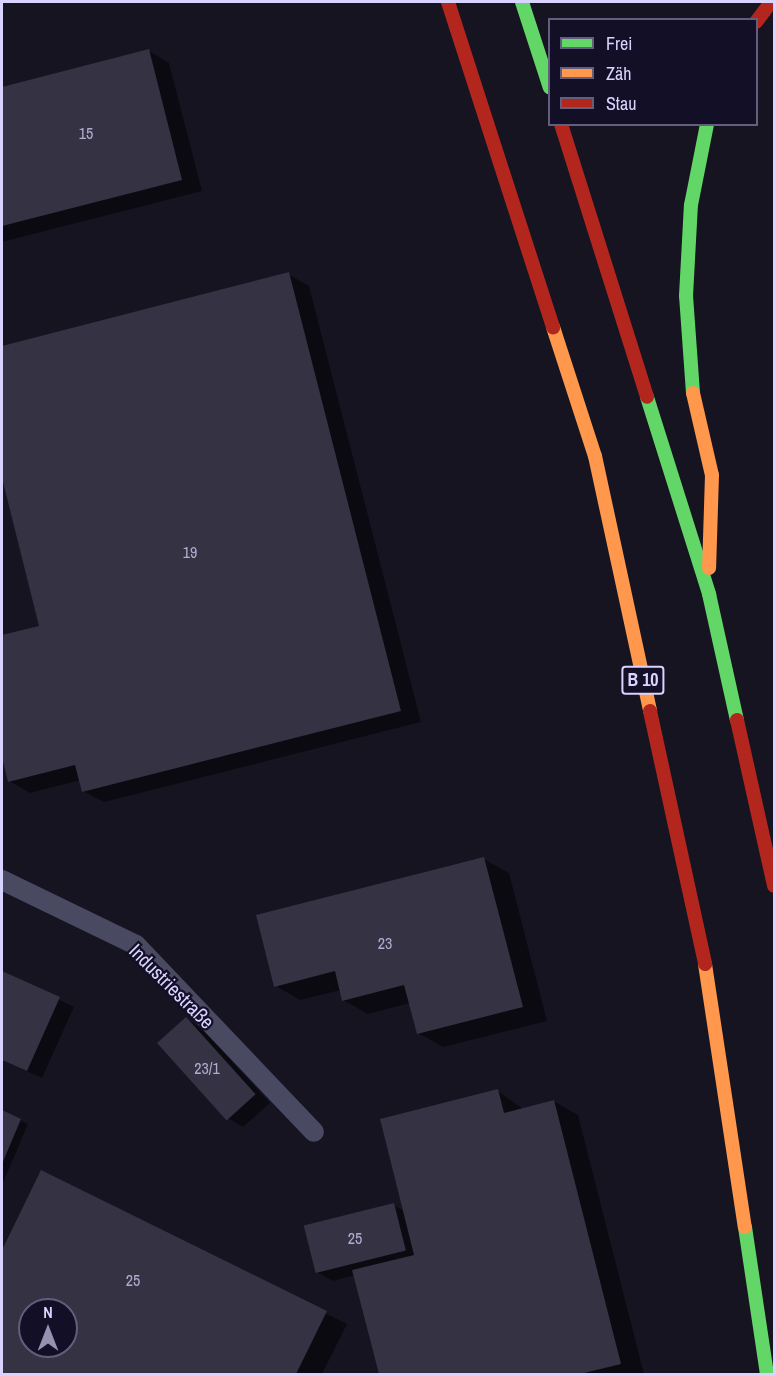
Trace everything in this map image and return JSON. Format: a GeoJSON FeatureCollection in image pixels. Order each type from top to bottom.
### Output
{"type":"FeatureCollection","features":[{"type":"Feature","properties":{"kind":"highway","name":"B 10"},"geometry":{"type":"LineString","coordinates":[[448,2],[595,456],[709,982],[767,1374]]}},
{"type":"Feature","properties":{"kind":"highway"},"geometry":{"type":"LineString","coordinates":[[522,2],[548,85]]}},
{"type":"Feature","properties":{"kind":"highway"},"geometry":{"type":"LineString","coordinates":[[758,19],[771,2]]}},
{"type":"Feature","properties":{"kind":"highway"},"geometry":{"type":"LineString","coordinates":[[562,126],[709,594],[774,885]]}},
{"type":"Feature","properties":{"kind":"highway"},"geometry":{"type":"LineString","coordinates":[[707,126],[691,205],[686,296],[694,401],[712,475],[709,594]]}},
{"type":"Feature","properties":{"kind":"lane","name":"Industriestraße"},"geometry":{"type":"LineString","coordinates":[[2,879],[136,945],[314,1132]]}},
{"type":"Feature","properties":{"kind":"building"},"geometry":{"type":"Polygon","coordinates":[[[149,49],[182,180],[2,226],[2,87],[149,49]]]}},
{"type":"Feature","properties":{"kind":"building"},"geometry":{"type":"Polygon","coordinates":[[[289,272],[401,711],[82,792],[75,765],[8,782],[2,757],[2,635],[39,626],[2,478],[2,346],[289,272]]]}},
{"type":"Feature","properties":{"kind":"building"},"geometry":{"type":"Polygon","coordinates":[[[484,857],[523,1007],[417,1034],[404,985],[342,1001],[335,971],[274,987],[256,915],[484,857]]]}},
{"type":"Feature","properties":{"kind":"building"},"geometry":{"type":"Polygon","coordinates":[[[2,971],[60,997],[27,1071],[2,1060],[2,971]]]}},
{"type":"Feature","properties":{"kind":"building"},"geometry":{"type":"Polygon","coordinates":[[[186,1017],[256,1094],[227,1120],[157,1043],[186,1017]]]}},
{"type":"Feature","properties":{"kind":"building"},"geometry":{"type":"Polygon","coordinates":[[[498,1089],[504,1113],[554,1100],[621,1364],[580,1374],[379,1374],[352,1270],[414,1255],[380,1119],[498,1089]]]}},
{"type":"Feature","properties":{"kind":"building"},"geometry":{"type":"Polygon","coordinates":[[[2,1110],[21,1119],[2,1164],[2,1110]]]}},
{"type":"Feature","properties":{"kind":"building"},"geometry":{"type":"Polygon","coordinates":[[[41,1170],[327,1311],[296,1374],[2,1374],[2,1250],[41,1170]]]}},
{"type":"Feature","properties":{"kind":"building"},"geometry":{"type":"Polygon","coordinates":[[[394,1203],[406,1251],[316,1273],[304,1225],[394,1203]]]}},
{"type":"Feature","properties":{"kind":"traffic: fast"},"geometry":{"type":"LineString","coordinates":[[522,2],[548,82]]}},
{"type":"Feature","properties":{"kind":"traffic: fast"},"geometry":{"type":"LineString","coordinates":[[693,393],[686,296],[691,205],[707,126]]}},
{"type":"Feature","properties":{"kind":"traffic: fast"},"geometry":{"type":"LineString","coordinates":[[647,397],[709,594],[737,720]]}},
{"type":"Feature","properties":{"kind":"traffic: fast"},"geometry":{"type":"LineString","coordinates":[[745,1227],[767,1374]]}},
{"type":"Feature","properties":{"kind":"traffic: slow"},"geometry":{"type":"LineString","coordinates":[[553,327],[595,456],[650,711]]}},
{"type":"Feature","properties":{"kind":"traffic: slow"},"geometry":{"type":"LineString","coordinates":[[693,393],[712,475],[709,568]]}},
{"type":"Feature","properties":{"kind":"traffic: slow"},"geometry":{"type":"LineString","coordinates":[[705,964],[745,1227]]}},
{"type":"Feature","properties":{"kind":"traffic: jam"},"geometry":{"type":"LineString","coordinates":[[448,2],[553,327]]}},
{"type":"Feature","properties":{"kind":"traffic: jam"},"geometry":{"type":"LineString","coordinates":[[758,19],[771,2]]}},
{"type":"Feature","properties":{"kind":"traffic: jam"},"geometry":{"type":"LineString","coordinates":[[562,126],[647,397]]}},
{"type":"Feature","properties":{"kind":"traffic: jam"},"geometry":{"type":"LineString","coordinates":[[650,711],[705,964]]}},
{"type":"Feature","properties":{"kind":"traffic: jam"},"geometry":{"type":"LineString","coordinates":[[737,720],[774,886]]}}]}
